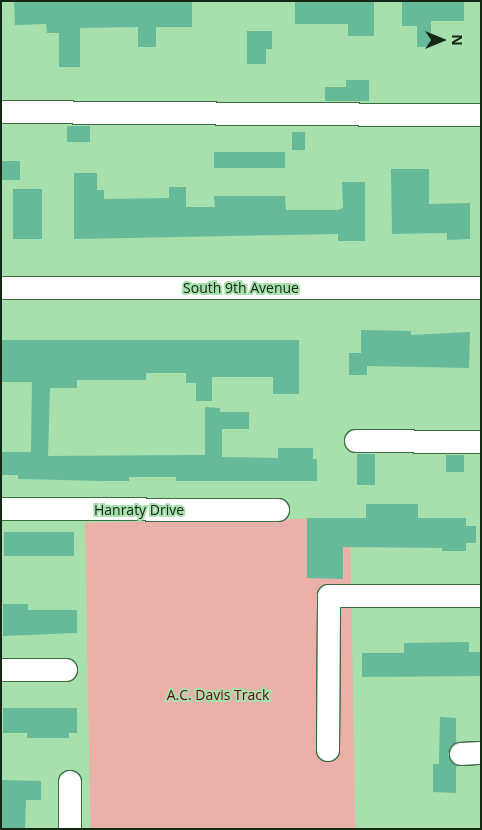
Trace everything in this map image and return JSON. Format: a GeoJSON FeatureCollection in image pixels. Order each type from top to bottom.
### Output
{"type":"FeatureCollection","features":[{"type":"Feature","properties":{"kind":"street"},"geometry":{"type":"LineString","coordinates":[[1,112],[481,114]]}},
{"type":"Feature","properties":{"kind":"street","name":"South 9th Avenue"},"geometry":{"type":"LineString","coordinates":[[1,288],[481,288]]}},
{"type":"Feature","properties":{"kind":"street"},"geometry":{"type":"LineString","coordinates":[[356,440],[481,442]]}},
{"type":"Feature","properties":{"kind":"street","name":"Hanraty Drive"},"geometry":{"type":"LineString","coordinates":[[1,509],[278,510]]}},
{"type":"Feature","properties":{"kind":"street"},"geometry":{"type":"LineString","coordinates":[[328,750],[329,596],[481,596]]}},
{"type":"Feature","properties":{"kind":"street"},"geometry":{"type":"LineString","coordinates":[[1,670],[66,670]]}},
{"type":"Feature","properties":{"kind":"street"},"geometry":{"type":"LineString","coordinates":[[70,782],[70,829]]}},
{"type":"Feature","properties":{"kind":"green space","name":"A.C. Davis Track"},"geometry":{"type":"Polygon","coordinates":[[[350,518],[355,829],[90,829],[85,523],[350,518]]]}},
{"type":"Feature","properties":{"kind":"building"},"geometry":{"type":"Polygon","coordinates":[[[14,1],[192,1],[192,27],[156,27],[156,47],[138,47],[138,27],[80,28],[80,67],[59,67],[59,33],[47,33],[46,24],[15,25],[14,1]]]}},
{"type":"Feature","properties":{"kind":"building"},"geometry":{"type":"Polygon","coordinates":[[[295,1],[374,1],[374,36],[348,36],[348,24],[295,24],[295,1]]]}},
{"type":"Feature","properties":{"kind":"building"},"geometry":{"type":"Polygon","coordinates":[[[402,1],[464,1],[464,21],[431,21],[431,47],[417,47],[417,26],[402,26],[402,1]]]}},
{"type":"Feature","properties":{"kind":"building"},"geometry":{"type":"Polygon","coordinates":[[[247,31],[272,31],[272,49],[266,49],[266,64],[247,64],[247,31]]]}},
{"type":"Feature","properties":{"kind":"building"},"geometry":{"type":"Polygon","coordinates":[[[346,80],[369,80],[369,101],[325,101],[325,87],[346,87],[346,80]]]}},
{"type":"Feature","properties":{"kind":"building"},"geometry":{"type":"Polygon","coordinates":[[[67,126],[90,126],[90,142],[67,142],[67,126]]]}},
{"type":"Feature","properties":{"kind":"building"},"geometry":{"type":"Polygon","coordinates":[[[292,132],[305,132],[305,150],[292,150],[292,132]]]}},
{"type":"Feature","properties":{"kind":"building"},"geometry":{"type":"Polygon","coordinates":[[[214,152],[285,152],[285,168],[214,168],[214,152]]]}},
{"type":"Feature","properties":{"kind":"building"},"geometry":{"type":"Polygon","coordinates":[[[1,161],[20,161],[20,180],[1,180],[1,161]]]}},
{"type":"Feature","properties":{"kind":"building"},"geometry":{"type":"Polygon","coordinates":[[[391,169],[429,169],[429,204],[470,203],[470,239],[447,240],[447,233],[392,234],[391,169]]]}},
{"type":"Feature","properties":{"kind":"building"},"geometry":{"type":"Polygon","coordinates":[[[74,173],[97,173],[97,190],[104,190],[104,199],[169,198],[169,187],[186,187],[186,207],[215,207],[214,196],[285,196],[286,210],[338,210],[343,208],[342,182],[365,182],[365,241],[338,241],[338,234],[74,239],[74,173]]]}},
{"type":"Feature","properties":{"kind":"building"},"geometry":{"type":"Polygon","coordinates":[[[13,189],[42,189],[42,239],[13,239],[13,189]]]}},
{"type":"Feature","properties":{"kind":"building"},"geometry":{"type":"Polygon","coordinates":[[[361,330],[411,331],[411,335],[470,332],[469,368],[367,366],[367,375],[349,375],[349,353],[361,353],[361,330]]]}},
{"type":"Feature","properties":{"kind":"building"},"geometry":{"type":"Polygon","coordinates":[[[1,340],[299,340],[299,394],[273,394],[273,377],[212,377],[212,401],[196,401],[196,383],[186,383],[186,373],[146,373],[146,380],[77,380],[77,388],[50,388],[48,456],[205,455],[205,407],[220,408],[220,412],[249,412],[249,429],[222,429],[222,457],[278,458],[278,448],[313,448],[313,459],[317,459],[317,481],[176,481],[176,477],[129,477],[129,481],[104,481],[18,479],[18,475],[1,475],[1,452],[31,452],[32,382],[1,382],[1,340]]]}},
{"type":"Feature","properties":{"kind":"building"},"geometry":{"type":"Polygon","coordinates":[[[357,454],[375,454],[375,485],[357,485],[357,454]]]}},
{"type":"Feature","properties":{"kind":"building"},"geometry":{"type":"Polygon","coordinates":[[[446,455],[464,455],[464,472],[446,472],[446,455]]]}},
{"type":"Feature","properties":{"kind":"building"},"geometry":{"type":"Polygon","coordinates":[[[366,504],[418,504],[418,518],[466,518],[466,526],[476,526],[476,543],[466,543],[466,551],[442,551],[442,548],[343,547],[343,579],[307,578],[307,518],[366,518],[366,504]]]}},
{"type":"Feature","properties":{"kind":"building"},"geometry":{"type":"Polygon","coordinates":[[[4,532],[74,532],[74,556],[4,556],[4,532]]]}},
{"type":"Feature","properties":{"kind":"building"},"geometry":{"type":"Polygon","coordinates":[[[3,604],[28,604],[28,610],[77,610],[77,633],[3,636],[3,604]]]}},
{"type":"Feature","properties":{"kind":"building"},"geometry":{"type":"Polygon","coordinates":[[[469,642],[469,652],[481,652],[481,676],[362,677],[362,653],[404,653],[404,643],[469,642]]]}},
{"type":"Feature","properties":{"kind":"building"},"geometry":{"type":"Polygon","coordinates":[[[3,708],[77,708],[77,733],[69,733],[69,738],[27,738],[27,733],[3,733],[3,708]]]}},
{"type":"Feature","properties":{"kind":"building"},"geometry":{"type":"Polygon","coordinates":[[[440,717],[456,718],[456,742],[448,754],[456,766],[456,793],[433,792],[433,764],[439,764],[440,717]]]}},
{"type":"Feature","properties":{"kind":"building"},"geometry":{"type":"Polygon","coordinates":[[[1,780],[41,781],[41,800],[26,800],[25,829],[1,829],[1,780]]]}}]}
